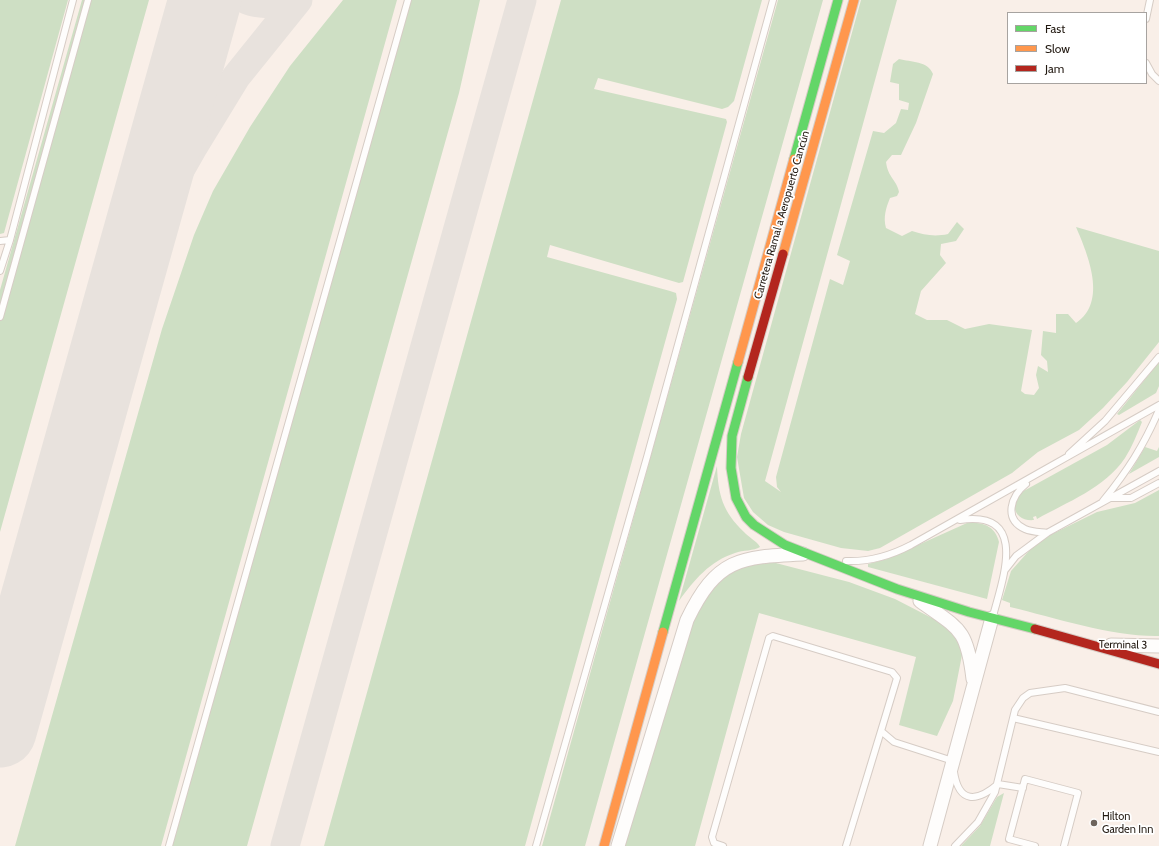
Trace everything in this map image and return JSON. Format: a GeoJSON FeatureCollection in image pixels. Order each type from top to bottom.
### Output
{"type":"FeatureCollection","features":[{"type":"Feature","properties":{"kind":"street","name":"Carretera Ramal a Aeropuerto Cancún"},"geometry":{"type":"LineString","coordinates":[[604,846],[838,0]]}},
{"type":"Feature","properties":{"kind":"street","name":"Carretera Ramal a Aeropuerto Cancún"},"geometry":{"type":"LineString","coordinates":[[854,0],[732,436],[731,481],[735,496],[747,518],[756,528],[769,536],[808,554],[907,592],[992,618],[1159,664]]}},
{"type":"Feature","properties":{"kind":"street"},"geometry":{"type":"LineString","coordinates":[[618,846],[687,620],[701,592],[722,571],[741,561],[771,556],[808,554]]}},
{"type":"Feature","properties":{"kind":"street"},"geometry":{"type":"LineString","coordinates":[[907,592],[960,631],[969,652],[974,686]]}},
{"type":"Feature","properties":{"kind":"street"},"geometry":{"type":"LineString","coordinates":[[930,846],[992,618]]}},
{"type":"Feature","properties":{"kind":"street","name":"Terminal 3"},"geometry":{"type":"LineString","coordinates":[[1087,644],[1159,646]]}},
{"type":"Feature","properties":{"kind":"lane"},"geometry":{"type":"LineString","coordinates":[[0,271],[10,240],[73,0]]}},
{"type":"Feature","properties":{"kind":"lane"},"geometry":{"type":"LineString","coordinates":[[0,317],[88,0]]}},
{"type":"Feature","properties":{"kind":"lane"},"geometry":{"type":"LineString","coordinates":[[169,846],[408,0]]}},
{"type":"Feature","properties":{"kind":"lane"},"geometry":{"type":"LineString","coordinates":[[536,846],[647,457],[773,0]]}},
{"type":"Feature","properties":{"kind":"lane"},"geometry":{"type":"LineString","coordinates":[[1147,14],[1150,0]]}},
{"type":"Feature","properties":{"kind":"lane"},"geometry":{"type":"LineString","coordinates":[[1147,65],[1152,74],[1159,81]]}},
{"type":"Feature","properties":{"kind":"lane"},"geometry":{"type":"LineString","coordinates":[[0,241],[10,240]]}},
{"type":"Feature","properties":{"kind":"lane"},"geometry":{"type":"LineString","coordinates":[[1061,461],[1105,420],[1159,357]]}},
{"type":"Feature","properties":{"kind":"lane"},"geometry":{"type":"LineString","coordinates":[[829,561],[858,562],[890,555],[957,520],[1159,405]]}},
{"type":"Feature","properties":{"kind":"lane"},"geometry":{"type":"LineString","coordinates":[[1100,504],[1127,471],[1146,438],[1159,410]]}},
{"type":"Feature","properties":{"kind":"lane"},"geometry":{"type":"LineString","coordinates":[[1006,570],[1016,556],[1047,533],[1159,470]]}},
{"type":"Feature","properties":{"kind":"lane"},"geometry":{"type":"LineString","coordinates":[[1041,471],[1017,491],[1011,506],[1014,517],[1020,527],[1027,530],[1047,533]]}},
{"type":"Feature","properties":{"kind":"lane"},"geometry":{"type":"LineString","coordinates":[[1110,498],[1131,498],[1159,483]]}},
{"type":"Feature","properties":{"kind":"lane"},"geometry":{"type":"LineString","coordinates":[[957,520],[975,518],[983,519],[994,524],[1006,541],[1008,551],[1006,570],[992,618]]}},
{"type":"Feature","properties":{"kind":"lane"},"geometry":{"type":"LineString","coordinates":[[723,846],[714,843],[712,837],[769,638],[772,636],[892,672],[896,675],[897,678],[846,846]]}},
{"type":"Feature","properties":{"kind":"lane"},"geometry":{"type":"LineString","coordinates":[[955,846],[978,822],[998,784],[1013,718],[1018,704],[1030,693],[1065,688],[1159,712]]}},
{"type":"Feature","properties":{"kind":"lane"},"geometry":{"type":"LineString","coordinates":[[1013,718],[1159,752]]}},
{"type":"Feature","properties":{"kind":"lane"},"geometry":{"type":"LineString","coordinates":[[881,730],[894,742],[953,761],[958,789],[965,796],[975,798],[984,795],[998,784],[1023,788]]}},
{"type":"Feature","properties":{"kind":"lane"},"geometry":{"type":"LineString","coordinates":[[1035,846],[1009,839],[1025,779],[1078,793],[1064,846]]}},
{"type":"Feature","properties":{"kind":"green space"},"geometry":{"type":"Polygon","coordinates":[[[0,0],[68,0],[4,233],[0,234],[0,0]]]}},
{"type":"Feature","properties":{"kind":"green space"},"geometry":{"type":"Polygon","coordinates":[[[82,0],[149,0],[0,532],[0,290],[82,0]]]}},
{"type":"Feature","properties":{"kind":"green space"},"geometry":{"type":"Polygon","coordinates":[[[343,0],[397,0],[161,846],[15,846],[162,329],[194,235],[213,191],[250,127],[290,66],[343,0]]]}},
{"type":"Feature","properties":{"kind":"green space"},"geometry":{"type":"Polygon","coordinates":[[[409,0],[480,0],[459,93],[247,846],[172,846],[409,0]]]}},
{"type":"Feature","properties":{"kind":"green space"},"geometry":{"type":"Polygon","coordinates":[[[561,0],[762,0],[734,101],[728,107],[722,109],[598,78],[594,89],[726,119],[727,122],[683,282],[679,283],[550,245],[547,257],[670,291],[676,293],[677,299],[525,846],[324,846],[561,0]]]}},
{"type":"Feature","properties":{"kind":"green space"},"geometry":{"type":"Polygon","coordinates":[[[778,0],[823,0],[585,846],[542,846],[778,0]]]}},
{"type":"Feature","properties":{"kind":"green space"},"geometry":{"type":"Polygon","coordinates":[[[861,0],[897,0],[765,481],[781,492],[777,487],[776,477],[830,279],[843,285],[850,261],[837,255],[873,131],[884,133],[896,123],[901,109],[908,110],[909,103],[899,100],[899,84],[890,82],[893,64],[899,59],[923,64],[931,70],[933,74],[916,123],[901,155],[892,155],[886,162],[889,172],[899,192],[897,196],[890,198],[886,209],[886,228],[902,236],[912,231],[930,235],[948,234],[957,222],[964,229],[956,241],[941,244],[940,255],[946,263],[921,291],[915,314],[927,320],[947,320],[965,329],[989,324],[1032,330],[1021,391],[1025,394],[1034,395],[1039,388],[1036,375],[1038,366],[1048,372],[1047,361],[1041,355],[1043,331],[1056,333],[1056,314],[1068,314],[1076,323],[1086,314],[1091,303],[1093,291],[1090,264],[1076,227],[1159,251],[1159,342],[1127,382],[1103,408],[1079,430],[1038,452],[1012,473],[880,548],[868,551],[841,548],[784,532],[768,525],[753,512],[744,498],[737,457],[741,434],[861,0]]]}},
{"type":"Feature","properties":{"kind":"green space"},"geometry":{"type":"Polygon","coordinates":[[[1159,362],[1159,386],[1156,393],[1119,415],[1117,414],[1159,362]]]}},
{"type":"Feature","properties":{"kind":"green space"},"geometry":{"type":"Polygon","coordinates":[[[1140,420],[1142,422],[1128,454],[1117,469],[1107,478],[1085,493],[1037,519],[1036,516],[1033,517],[1034,520],[1026,520],[1018,515],[1014,505],[1020,493],[1107,445],[1140,420]]]}},
{"type":"Feature","properties":{"kind":"green space"},"geometry":{"type":"Polygon","coordinates":[[[1145,447],[1157,451],[1159,447],[1159,457],[1129,474],[1145,447]]]}},
{"type":"Feature","properties":{"kind":"green space"},"geometry":{"type":"Polygon","coordinates":[[[717,466],[720,494],[726,510],[737,525],[760,547],[726,556],[710,566],[703,572],[679,601],[717,466]]]}},
{"type":"Feature","properties":{"kind":"green space"},"geometry":{"type":"Polygon","coordinates":[[[1159,490],[1159,636],[1123,633],[1084,626],[1010,607],[1010,603],[1002,600],[1011,571],[1040,540],[1097,512],[1135,503],[1159,490]]]}},
{"type":"Feature","properties":{"kind":"green space"},"geometry":{"type":"Polygon","coordinates":[[[967,523],[978,523],[988,526],[995,532],[999,542],[987,599],[868,567],[868,564],[887,559],[967,523]]]}},
{"type":"Feature","properties":{"kind":"green space"},"geometry":{"type":"Polygon","coordinates":[[[768,561],[849,582],[895,599],[959,632],[963,650],[953,701],[937,736],[899,725],[916,657],[759,613],[695,846],[625,846],[646,766],[650,763],[689,621],[725,570],[768,561]]]}},
{"type":"Feature","properties":{"kind":"green space"},"geometry":{"type":"Polygon","coordinates":[[[1004,793],[990,846],[961,846],[980,826],[997,797],[1004,793]]]}},
{"type":"Feature","properties":{"kind":"taxiway"},"geometry":{"type":"LineString","coordinates":[[247,0],[256,3],[285,0]]}},
{"type":"Feature","properties":{"kind":"taxiway"},"geometry":{"type":"LineString","coordinates":[[135,249],[192,149],[236,77],[298,0]]}},
{"type":"Feature","properties":{"kind":"taxiway"},"geometry":{"type":"LineString","coordinates":[[285,846],[522,0]]}},
{"type":"Feature","properties":{"kind":"runway"},"geometry":{"type":"LineString","coordinates":[[0,731],[205,0]]}},
{"type":"Feature","properties":{"kind":"traffic: fast"},"geometry":{"type":"LineString","coordinates":[[794,159],[838,0]]}},
{"type":"Feature","properties":{"kind":"traffic: fast"},"geometry":{"type":"LineString","coordinates":[[663,632],[738,362]]}},
{"type":"Feature","properties":{"kind":"traffic: fast"},"geometry":{"type":"LineString","coordinates":[[748,377],[732,436],[731,468],[736,498],[746,517],[754,525],[785,545],[897,589],[969,612],[1035,629]]}},
{"type":"Feature","properties":{"kind":"traffic: slow"},"geometry":{"type":"LineString","coordinates":[[783,254],[854,0]]}},
{"type":"Feature","properties":{"kind":"traffic: slow"},"geometry":{"type":"LineString","coordinates":[[738,362],[794,159]]}},
{"type":"Feature","properties":{"kind":"traffic: slow"},"geometry":{"type":"LineString","coordinates":[[604,846],[663,632]]}},
{"type":"Feature","properties":{"kind":"traffic: jam"},"geometry":{"type":"LineString","coordinates":[[748,377],[783,254]]}},
{"type":"Feature","properties":{"kind":"traffic: jam"},"geometry":{"type":"LineString","coordinates":[[1035,629],[1159,664]]}},
{"type":"Feature","properties":{"kind":"place","name":"Hilton Garden Inn"},"geometry":{"type":"Point","coordinates":[1094,823]}}]}
